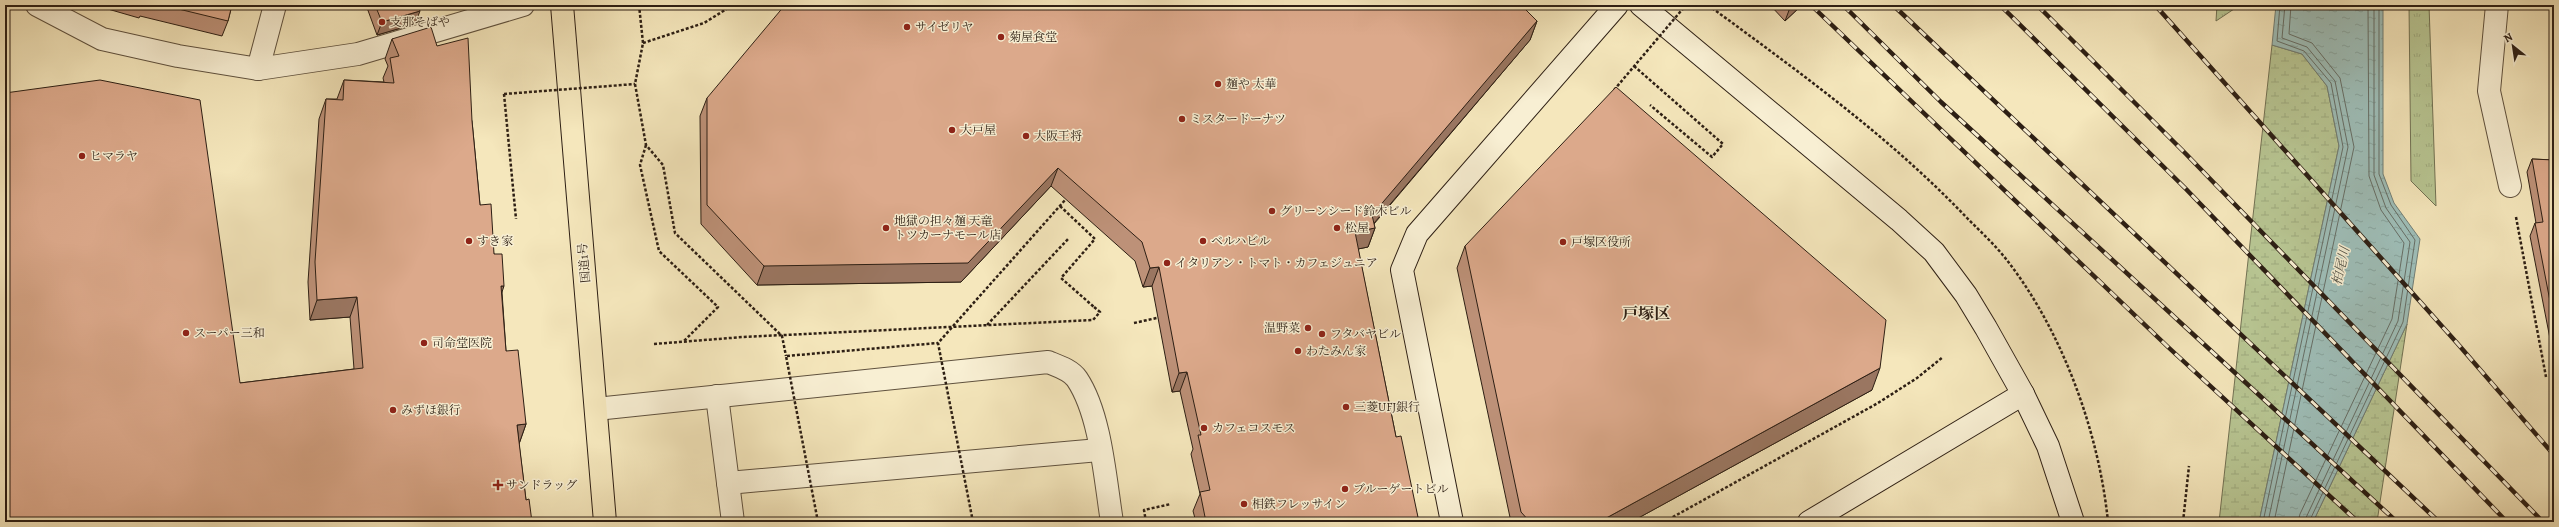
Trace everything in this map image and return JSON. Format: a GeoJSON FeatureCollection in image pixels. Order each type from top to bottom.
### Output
{"type":"FeatureCollection","features":[{"type":"Feature","properties":{"kind":"highway","name":"国道1号"},"geometry":{"type":"LineString","coordinates":[[562,5],[605,522]]}},
{"type":"Feature","properties":{"kind":"street"},"geometry":{"type":"LineString","coordinates":[[36,5],[102,39],[178,56],[258,69],[358,54],[523,5]]}},
{"type":"Feature","properties":{"kind":"street"},"geometry":{"type":"LineString","coordinates":[[258,69],[275,5]]}},
{"type":"Feature","properties":{"kind":"street"},"geometry":{"type":"LineString","coordinates":[[1452,522],[1402,270],[1417,234],[1617,5]]}},
{"type":"Feature","properties":{"kind":"street"},"geometry":{"type":"LineString","coordinates":[[1641,5],[1899,220],[1934,252],[1966,295],[2023,394],[2048,446],[2073,522]]}},
{"type":"Feature","properties":{"kind":"street"},"geometry":{"type":"LineString","coordinates":[[2497,5],[2489,91],[2510,186]]}},
{"type":"Feature","properties":{"kind":"street"},"geometry":{"type":"LineString","coordinates":[[596,409],[1048,362],[1063,368],[1076,378],[1093,411],[1112,522]]}},
{"type":"Feature","properties":{"kind":"street"},"geometry":{"type":"LineString","coordinates":[[1809,522],[2023,394]]}},
{"type":"Feature","properties":{"kind":"street"},"geometry":{"type":"LineString","coordinates":[[717,396],[733,522]]}},
{"type":"Feature","properties":{"kind":"street"},"geometry":{"type":"LineString","coordinates":[[728,482],[1099,450]]}},
{"type":"Feature","properties":{"kind":"path"},"geometry":{"type":"LineString","coordinates":[[639,5],[643,43],[634,84],[646,145],[662,165],[675,233],[782,336],[818,522]]}},
{"type":"Feature","properties":{"kind":"path"},"geometry":{"type":"LineString","coordinates":[[643,43],[704,23],[733,5]]}},
{"type":"Feature","properties":{"kind":"path"},"geometry":{"type":"LineString","coordinates":[[1611,93],[1686,5]]}},
{"type":"Feature","properties":{"kind":"path"},"geometry":{"type":"LineString","coordinates":[[1634,66],[1723,144],[1712,157],[1650,105]]}},
{"type":"Feature","properties":{"kind":"path"},"geometry":{"type":"LineString","coordinates":[[516,220],[504,94],[634,84]]}},
{"type":"Feature","properties":{"kind":"path"},"geometry":{"type":"LineString","coordinates":[[646,145],[640,165],[659,251],[718,307],[683,342]]}},
{"type":"Feature","properties":{"kind":"path"},"geometry":{"type":"LineString","coordinates":[[2510,186],[2546,377]]}},
{"type":"Feature","properties":{"kind":"path"},"geometry":{"type":"LineString","coordinates":[[786,356],[938,343],[1066,199]]}},
{"type":"Feature","properties":{"kind":"path"},"geometry":{"type":"LineString","coordinates":[[654,344],[1093,320],[1100,312],[1061,278],[1095,239],[1060,206]]}},
{"type":"Feature","properties":{"kind":"path"},"geometry":{"type":"LineString","coordinates":[[987,325],[1069,238]]}},
{"type":"Feature","properties":{"kind":"path"},"geometry":{"type":"LineString","coordinates":[[1134,323],[1165,316]]}},
{"type":"Feature","properties":{"kind":"path"},"geometry":{"type":"LineString","coordinates":[[938,343],[973,522]]}},
{"type":"Feature","properties":{"kind":"path"},"geometry":{"type":"LineString","coordinates":[[1664,522],[1878,403],[1916,378],[1943,357]]}},
{"type":"Feature","properties":{"kind":"path"},"geometry":{"type":"LineString","coordinates":[[2183,522],[2189,466]]}},
{"type":"Feature","properties":{"kind":"path"},"geometry":{"type":"LineString","coordinates":[[1146,522],[1144,510],[1171,504]]}},
{"type":"Feature","properties":{"kind":"green space"},"geometry":{"type":"Polygon","coordinates":[[[2217,5],[2240,5],[2216,21],[2217,5]]]}},
{"type":"Feature","properties":{"kind":"green space"},"geometry":{"type":"Polygon","coordinates":[[[2409,5],[2429,5],[2436,206],[2411,181],[2409,5]]]}},
{"type":"Feature","properties":{"kind":"green space"},"geometry":{"type":"Polygon","coordinates":[[[2272,45],[2302,54],[2327,86],[2339,146],[2259,522],[2219,522],[2272,45]]]}},
{"type":"Feature","properties":{"kind":"green space"},"geometry":{"type":"Polygon","coordinates":[[[2407,324],[2377,522],[2313,522],[2407,324]]]}},
{"type":"Feature","properties":{"kind":"water","name":"柏尾川"},"geometry":{"type":"Polygon","coordinates":[[[2276,5],[2383,5],[2383,174],[2394,203],[2420,239],[2407,324],[2313,522],[2259,522],[2339,146],[2327,86],[2302,54],[2272,45],[2276,5]]]}},
{"type":"Feature","properties":{"kind":"building"},"geometry":{"type":"Polygon","coordinates":[[[162,5],[232,5],[228,21],[162,5]]]}},
{"type":"Feature","properties":{"kind":"building","name":"支那そばや"},"geometry":{"type":"Polygon","coordinates":[[[375,5],[418,5],[420,11],[382,22],[375,5]]]}},
{"type":"Feature","properties":{"kind":"building"},"geometry":{"type":"Polygon","coordinates":[[[785,5],[1521,5],[1537,21],[1372,215],[1375,228],[1355,232],[1396,437],[1401,436],[1419,522],[1206,522],[1200,492],[1210,490],[1198,435],[1201,435],[1187,372],[1179,373],[1159,267],[1150,268],[1142,242],[1058,168],[968,263],[764,266],[707,205],[707,98],[785,5]]]}},
{"type":"Feature","properties":{"kind":"building"},"geometry":{"type":"Polygon","coordinates":[[[431,27],[437,46],[468,38],[472,121],[480,205],[491,204],[494,254],[502,254],[504,286],[501,286],[506,351],[518,350],[526,424],[517,425],[526,500],[529,499],[532,522],[5,522],[5,93],[100,80],[200,100],[240,383],[363,368],[357,297],[317,300],[315,262],[326,99],[343,100],[344,80],[394,83],[390,58],[399,56],[392,39],[431,27]]]}},
{"type":"Feature","properties":{"kind":"building"},"geometry":{"type":"Polygon","coordinates":[[[1616,87],[1886,320],[1880,368],[1599,522],[1530,522],[1521,512],[1465,246],[1616,87]]]}},
{"type":"Feature","properties":{"kind":"building"},"geometry":{"type":"Polygon","coordinates":[[[2532,159],[2554,160],[2554,322],[2535,223],[2543,222],[2532,159]]]}},
{"type":"Feature","properties":{"kind":"railway"},"geometry":{"type":"LineString","coordinates":[[1811,5],[2168,347],[2358,522]]}},
{"type":"Feature","properties":{"kind":"railway"},"geometry":{"type":"LineString","coordinates":[[1843,5],[1941,102],[2397,522]]}},
{"type":"Feature","properties":{"kind":"railway"},"geometry":{"type":"LineString","coordinates":[[1893,5],[2439,522]]}},
{"type":"Feature","properties":{"kind":"railway"},"geometry":{"type":"LineString","coordinates":[[2000,5],[2185,188],[2507,522]]}},
{"type":"Feature","properties":{"kind":"railway"},"geometry":{"type":"LineString","coordinates":[[2037,5],[2186,154],[2543,522]]}},
{"type":"Feature","properties":{"kind":"railway"},"geometry":{"type":"LineString","coordinates":[[2155,5],[2457,343],[2554,455]]}},
{"type":"Feature","properties":{"kind":"place","name":"支那そばや"},"geometry":{"type":"Point","coordinates":[382,22]}},
{"type":"Feature","properties":{"kind":"place","name":"サイゼリヤ"},"geometry":{"type":"Point","coordinates":[907,27]}},
{"type":"Feature","properties":{"kind":"place","name":"菊屋食堂"},"geometry":{"type":"Point","coordinates":[1001,37]}},
{"type":"Feature","properties":{"kind":"place","name":"麺や 太華"},"geometry":{"type":"Point","coordinates":[1218,84]}},
{"type":"Feature","properties":{"kind":"place","name":"ミスタードーナツ"},"geometry":{"type":"Point","coordinates":[1182,119]}},
{"type":"Feature","properties":{"kind":"place","name":"大戸屋"},"geometry":{"type":"Point","coordinates":[952,130]}},
{"type":"Feature","properties":{"kind":"place","name":"大阪王将"},"geometry":{"type":"Point","coordinates":[1026,136]}},
{"type":"Feature","properties":{"kind":"place","name":"ヒマラヤ"},"geometry":{"type":"Point","coordinates":[82,156]}},
{"type":"Feature","properties":{"kind":"place","name":"グリーンシード鈴木ビル"},"geometry":{"type":"Point","coordinates":[1272,211]}},
{"type":"Feature","properties":{"kind":"place","name":"地獄の担々麺 天竜 トツカーナモール店"},"geometry":{"type":"Point","coordinates":[886,228]}},
{"type":"Feature","properties":{"kind":"place","name":"松屋"},"geometry":{"type":"Point","coordinates":[1337,228]}},
{"type":"Feature","properties":{"kind":"place","name":"すき家"},"geometry":{"type":"Point","coordinates":[469,241]}},
{"type":"Feature","properties":{"kind":"place","name":"ベルハビル"},"geometry":{"type":"Point","coordinates":[1203,241]}},
{"type":"Feature","properties":{"kind":"place","name":"戸塚区役所"},"geometry":{"type":"Point","coordinates":[1563,242]}},
{"type":"Feature","properties":{"kind":"place","name":"イタリアン・トマト・カフェジュニア"},"geometry":{"type":"Point","coordinates":[1167,263]}},
{"type":"Feature","properties":{"kind":"place","name":"温野菜"},"geometry":{"type":"Point","coordinates":[1308,328]}},
{"type":"Feature","properties":{"kind":"place","name":"スーパー三和"},"geometry":{"type":"Point","coordinates":[186,333]}},
{"type":"Feature","properties":{"kind":"place","name":"フタバヤビル"},"geometry":{"type":"Point","coordinates":[1322,334]}},
{"type":"Feature","properties":{"kind":"place","name":"司命堂医院"},"geometry":{"type":"Point","coordinates":[424,343]}},
{"type":"Feature","properties":{"kind":"place","name":"わたみん家"},"geometry":{"type":"Point","coordinates":[1298,351]}},
{"type":"Feature","properties":{"kind":"place","name":"三菱UFJ銀行"},"geometry":{"type":"Point","coordinates":[1346,407]}},
{"type":"Feature","properties":{"kind":"place","name":"みずほ銀行"},"geometry":{"type":"Point","coordinates":[393,410]}},
{"type":"Feature","properties":{"kind":"place","name":"カフェコスモス"},"geometry":{"type":"Point","coordinates":[1204,428]}},
{"type":"Feature","properties":{"kind":"place","name":"サンドラッグ"},"geometry":{"type":"Point","coordinates":[498,485]}},
{"type":"Feature","properties":{"kind":"place","name":"ブルーゲートビル"},"geometry":{"type":"Point","coordinates":[1345,489]}},
{"type":"Feature","properties":{"kind":"place","name":"相鉄フレッサイン"},"geometry":{"type":"Point","coordinates":[1244,504]}},
{"type":"Feature","properties":{"kind":"district","name":"戸塚区"},"geometry":{"type":"Point","coordinates":[1646,313]}}]}
